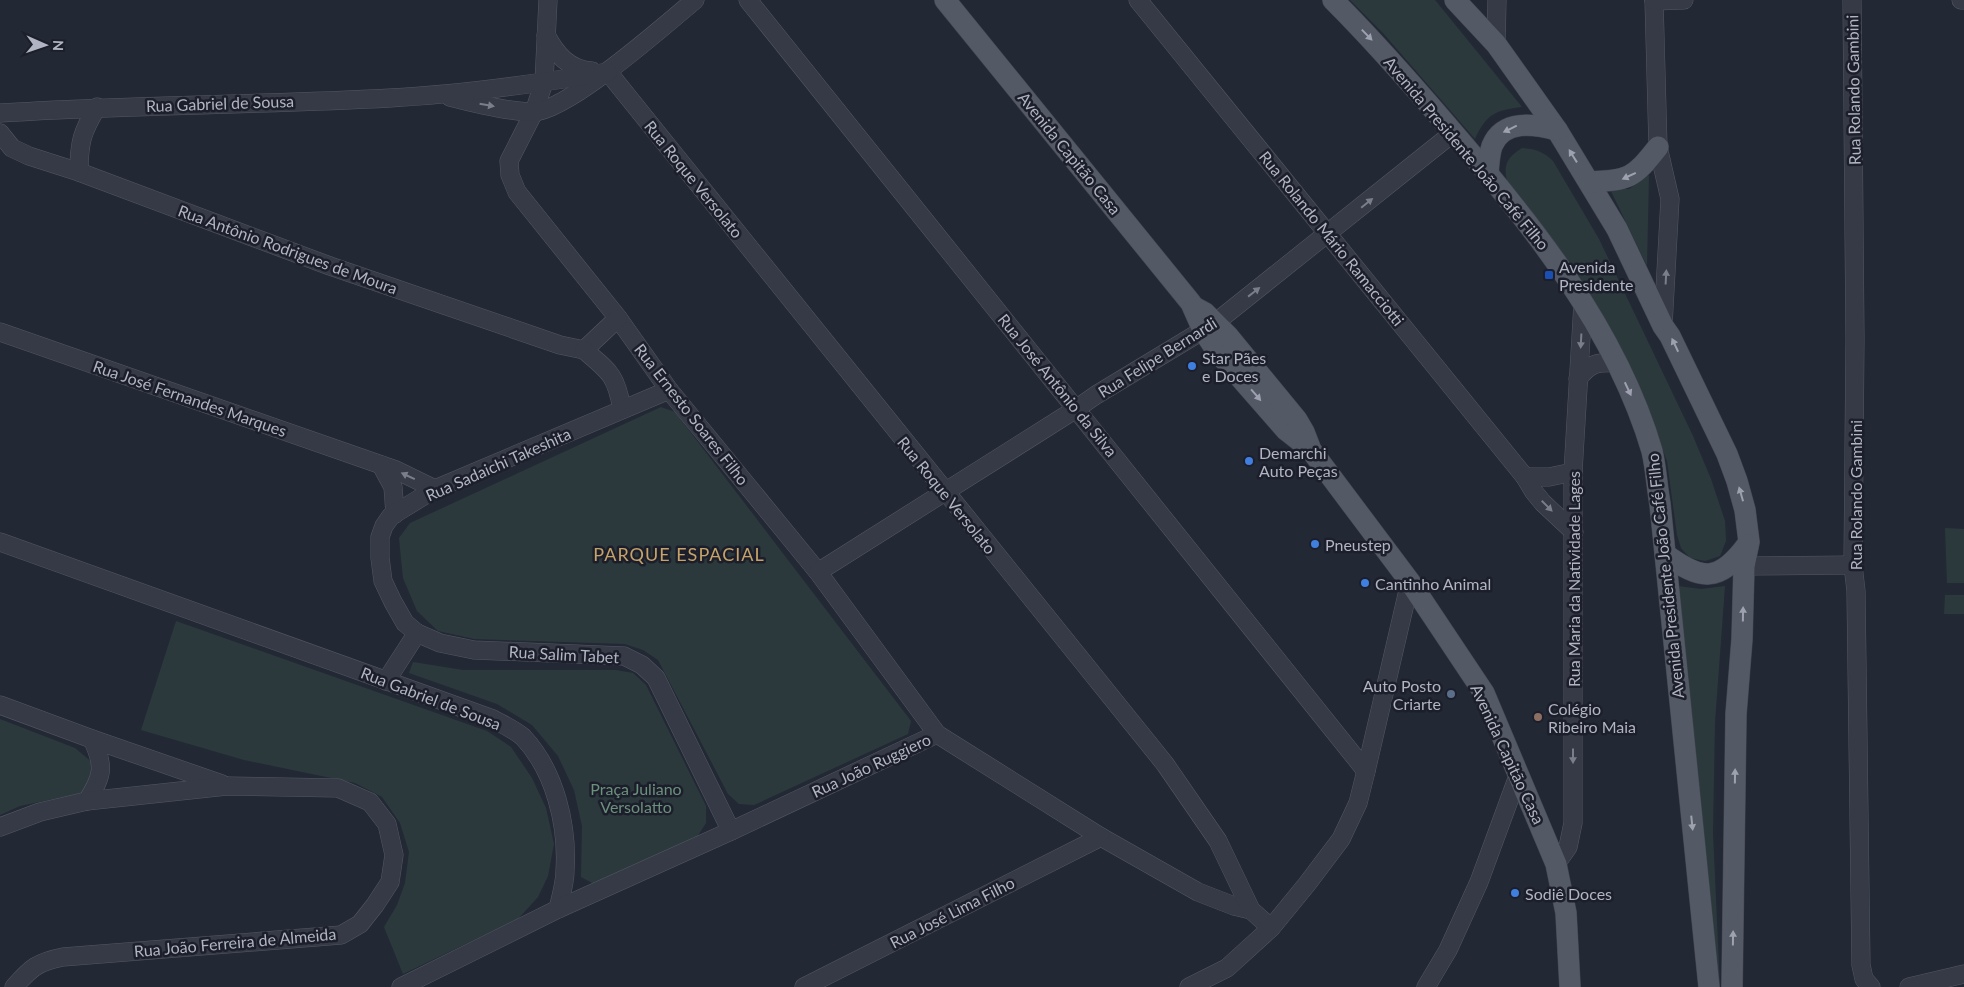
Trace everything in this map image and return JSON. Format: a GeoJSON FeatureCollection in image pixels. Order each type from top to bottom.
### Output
{"type":"FeatureCollection","features":[{"type":"Feature","properties":{"kind":"main road","name":"Avenida Capitão Casa"},"geometry":{"type":"LineString","coordinates":[[945,0],[1209,326],[1216,350],[1286,430],[1311,450],[1410,582],[1484,694],[1556,864],[1566,913],[1570,987]]}},
{"type":"Feature","properties":{"kind":"main road","name":"Avenida Presidente João Café Filho"},"geometry":{"type":"LineString","coordinates":[[1333,0],[1371,38],[1488,173],[1550,252],[1583,303],[1616,363],[1639,413],[1652,453],[1665,554],[1679,705],[1710,987]]}},
{"type":"Feature","properties":{"kind":"main road"},"geometry":{"type":"LineString","coordinates":[[1455,0],[1496,44],[1557,130],[1617,229],[1727,454],[1737,481],[1745,510],[1749,542],[1744,566],[1742,639],[1736,714],[1732,987]]}},
{"type":"Feature","properties":{"kind":"main road"},"geometry":{"type":"LineString","coordinates":[[1488,173],[1493,145],[1506,129],[1522,125],[1543,126],[1557,130]]}},
{"type":"Feature","properties":{"kind":"main road"},"geometry":{"type":"LineString","coordinates":[[1589,182],[1618,180],[1631,176],[1642,168],[1658,147]]}},
{"type":"Feature","properties":{"kind":"main road"},"geometry":{"type":"LineString","coordinates":[[1665,554],[1679,564],[1698,573],[1718,573],[1735,562],[1749,542]]}},
{"type":"Feature","properties":{"kind":"street","name":"Rua Ernesto Soares Filho"},"geometry":{"type":"LineString","coordinates":[[548,0],[544,82],[534,112],[509,161],[513,184],[517,192],[618,318],[669,390],[818,572],[936,734]]}},
{"type":"Feature","properties":{"kind":"street","name":"Rua Gabriel de Sousa"},"geometry":{"type":"LineString","coordinates":[[440,94],[473,103],[534,112],[552,108],[608,72],[695,0]]}},
{"type":"Feature","properties":{"kind":"street","name":"Rua José Antônio da Silva"},"geometry":{"type":"LineString","coordinates":[[748,0],[1366,771]]}},
{"type":"Feature","properties":{"kind":"street","name":"Rua Rolando Mário Ramacciotti"},"geometry":{"type":"LineString","coordinates":[[1138,0],[1525,477],[1543,503],[1574,532]]}},
{"type":"Feature","properties":{"kind":"street"},"geometry":{"type":"LineString","coordinates":[[1496,44],[1497,0]]}},
{"type":"Feature","properties":{"kind":"street"},"geometry":{"type":"LineString","coordinates":[[1663,326],[1670,199],[1658,147],[1654,1],[1684,0]]}},
{"type":"Feature","properties":{"kind":"street","name":"Rua Rolando Gambini"},"geometry":{"type":"LineString","coordinates":[[1852,0],[1855,340],[1853,565],[1856,591],[1861,965],[1864,979],[1870,987]]}},
{"type":"Feature","properties":{"kind":"street"},"geometry":{"type":"LineString","coordinates":[[546,35],[553,49],[571,66],[585,70],[608,72]]}},
{"type":"Feature","properties":{"kind":"street","name":"Rua Gabriel de Sousa"},"geometry":{"type":"LineString","coordinates":[[0,113],[97,107],[389,98],[544,82],[608,72]]}},
{"type":"Feature","properties":{"kind":"street","name":"Rua Roque Versolato"},"geometry":{"type":"LineString","coordinates":[[608,72],[944,492],[1165,764],[1218,841],[1251,910],[1271,928]]}},
{"type":"Feature","properties":{"kind":"street"},"geometry":{"type":"LineString","coordinates":[[79,172],[81,138],[85,126],[97,107]]}},
{"type":"Feature","properties":{"kind":"street","name":"Rua Antônio Rodrigues de Moura"},"geometry":{"type":"LineString","coordinates":[[0,133],[12,148],[29,156],[79,172],[330,266],[560,345],[584,350],[611,374],[619,393],[622,409]]}},
{"type":"Feature","properties":{"kind":"street","name":"Rua Felipe Bernardi"},"geometry":{"type":"LineString","coordinates":[[818,572],[1096,395],[1209,326],[1329,234],[1453,133]]}},
{"type":"Feature","properties":{"kind":"street","name":"Rua Maria da Natividade Lages"},"geometry":{"type":"LineString","coordinates":[[1556,864],[1568,846],[1573,823],[1573,472],[1583,303]]}},
{"type":"Feature","properties":{"kind":"street"},"geometry":{"type":"LineString","coordinates":[[584,350],[618,318]]}},
{"type":"Feature","properties":{"kind":"street","name":"Rua José Fernandes Marques"},"geometry":{"type":"LineString","coordinates":[[0,332],[381,465],[435,489]]}},
{"type":"Feature","properties":{"kind":"street"},"geometry":{"type":"LineString","coordinates":[[1578,379],[1598,362],[1616,363]]}},
{"type":"Feature","properties":{"kind":"street","name":"Rua Sadaichi Takeshita"},"geometry":{"type":"LineString","coordinates":[[417,633],[405,623],[392,602],[383,581],[380,537],[384,526],[395,514],[435,489],[669,390]]}},
{"type":"Feature","properties":{"kind":"street"},"geometry":{"type":"LineString","coordinates":[[381,465],[393,487],[395,514]]}},
{"type":"Feature","properties":{"kind":"street"},"geometry":{"type":"LineString","coordinates":[[1525,477],[1549,477],[1573,472]]}},
{"type":"Feature","properties":{"kind":"street","name":"Rua Gabriel de Sousa"},"geometry":{"type":"LineString","coordinates":[[0,542],[493,718],[522,736],[541,761],[554,788],[563,824],[565,870],[558,909]]}},
{"type":"Feature","properties":{"kind":"street"},"geometry":{"type":"LineString","coordinates":[[1744,566],[1853,565]]}},
{"type":"Feature","properties":{"kind":"street"},"geometry":{"type":"LineString","coordinates":[[1189,987],[1227,968],[1271,928],[1341,839],[1358,803],[1410,582]]}},
{"type":"Feature","properties":{"kind":"street"},"geometry":{"type":"LineString","coordinates":[[386,681],[417,633]]}},
{"type":"Feature","properties":{"kind":"street","name":"Rua Salim Tabet"},"geometry":{"type":"LineString","coordinates":[[417,633],[440,643],[474,650],[624,656],[642,664],[656,678],[731,831]]}},
{"type":"Feature","properties":{"kind":"street","name":"Rua João Ferreira de Almeida"},"geometry":{"type":"LineString","coordinates":[[0,705],[228,786]]}},
{"type":"Feature","properties":{"kind":"street","name":"Rua João Ruggiero"},"geometry":{"type":"LineString","coordinates":[[558,909],[731,831],[936,734],[1101,837],[1198,892],[1234,906],[1251,910]]}},
{"type":"Feature","properties":{"kind":"street"},"geometry":{"type":"LineString","coordinates":[[87,801],[101,773],[100,757],[92,739]]}},
{"type":"Feature","properties":{"kind":"street"},"geometry":{"type":"LineString","coordinates":[[1426,987],[1448,950],[1479,882],[1518,776]]}},
{"type":"Feature","properties":{"kind":"street","name":"Rua João Ferreira de Almeida"},"geometry":{"type":"LineString","coordinates":[[0,827],[40,812],[87,801],[228,786],[338,788],[370,802],[387,824],[394,855],[390,882],[375,905],[360,924],[341,935],[63,957],[42,961],[25,974],[14,987]]}},
{"type":"Feature","properties":{"kind":"street","name":"Rua José Lima Filho"},"geometry":{"type":"LineString","coordinates":[[804,987],[1101,837]]}},
{"type":"Feature","properties":{"kind":"street"},"geometry":{"type":"LineString","coordinates":[[402,987],[558,909]]}},
{"type":"Feature","properties":{"kind":"street"},"geometry":{"type":"LineString","coordinates":[[1909,987],[1964,974]]}},
{"type":"Feature","properties":{"kind":"green space"},"geometry":{"type":"Polygon","coordinates":[[[1350,0],[1435,0],[1522,107],[1505,110],[1493,115],[1483,124],[1475,139],[1383,33],[1350,0]]]}},
{"type":"Feature","properties":{"kind":"green space"},"geometry":{"type":"Polygon","coordinates":[[[1522,148],[1539,151],[1553,161],[1599,239],[1693,436],[1711,479],[1725,521],[1726,541],[1720,556],[1705,561],[1690,558],[1681,548],[1677,535],[1667,461],[1635,378],[1508,185],[1507,164],[1512,156],[1522,148]]]}},
{"type":"Feature","properties":{"kind":"green space"},"geometry":{"type":"Polygon","coordinates":[[[1649,175],[1647,266],[1610,189],[1629,189],[1649,175]]]}},
{"type":"Feature","properties":{"kind":"green space","name":"Praça Juliano Versolatto"},"geometry":{"type":"Polygon","coordinates":[[[661,407],[675,412],[911,721],[908,734],[754,805],[739,804],[728,794],[658,660],[643,650],[625,644],[474,639],[438,631],[417,611],[403,578],[399,538],[410,523],[661,407]]]}},
{"type":"Feature","properties":{"kind":"green space"},"geometry":{"type":"Polygon","coordinates":[[[1945,528],[1964,529],[1964,583],[1947,583],[1945,528]]]}},
{"type":"Feature","properties":{"kind":"green space"},"geometry":{"type":"Polygon","coordinates":[[[1678,586],[1701,589],[1725,586],[1715,722],[1713,833],[1720,987],[1711,987],[1678,586]]]}},
{"type":"Feature","properties":{"kind":"green space"},"geometry":{"type":"Polygon","coordinates":[[[1945,595],[1964,595],[1964,614],[1944,614],[1945,595]]]}},
{"type":"Feature","properties":{"kind":"green space"},"geometry":{"type":"Polygon","coordinates":[[[176,621],[487,731],[511,747],[532,778],[546,808],[554,844],[548,876],[538,897],[518,919],[403,974],[384,927],[397,905],[405,883],[409,852],[400,823],[382,797],[355,783],[244,760],[141,730],[176,621]]]}},
{"type":"Feature","properties":{"kind":"green space","name":"Praça Juliano Versolatto"},"geometry":{"type":"Polygon","coordinates":[[[413,662],[463,670],[616,670],[633,673],[646,685],[706,806],[706,823],[697,837],[594,884],[581,877],[582,826],[574,790],[558,756],[532,725],[497,704],[409,673],[413,662]]]}},
{"type":"Feature","properties":{"kind":"green space"},"geometry":{"type":"Polygon","coordinates":[[[0,719],[75,748],[94,764],[93,783],[82,793],[20,806],[0,815],[0,719]]]}},
{"type":"Feature","properties":{"kind":"place","name":"Avenida Presidente"},"geometry":{"type":"Point","coordinates":[1549,275]}},
{"type":"Feature","properties":{"kind":"place","name":"Star Pães e Doces"},"geometry":{"type":"Point","coordinates":[1192,366]}},
{"type":"Feature","properties":{"kind":"place","name":"Demarchi Auto Peças"},"geometry":{"type":"Point","coordinates":[1249,461]}},
{"type":"Feature","properties":{"kind":"place","name":"Pneustep"},"geometry":{"type":"Point","coordinates":[1315,544]}},
{"type":"Feature","properties":{"kind":"place","name":"Cantinho Animal"},"geometry":{"type":"Point","coordinates":[1365,583]}},
{"type":"Feature","properties":{"kind":"place","name":"Auto Posto Criarte"},"geometry":{"type":"Point","coordinates":[1451,694]}},
{"type":"Feature","properties":{"kind":"place","name":"Colégio Ribeiro Maia"},"geometry":{"type":"Point","coordinates":[1538,717]}},
{"type":"Feature","properties":{"kind":"place","name":"Sodiê Doces"},"geometry":{"type":"Point","coordinates":[1515,893]}},
{"type":"Feature","properties":{"kind":"district","name":"PARQUE ESPACIAL"},"geometry":{"type":"Point","coordinates":[679,554]}}]}
